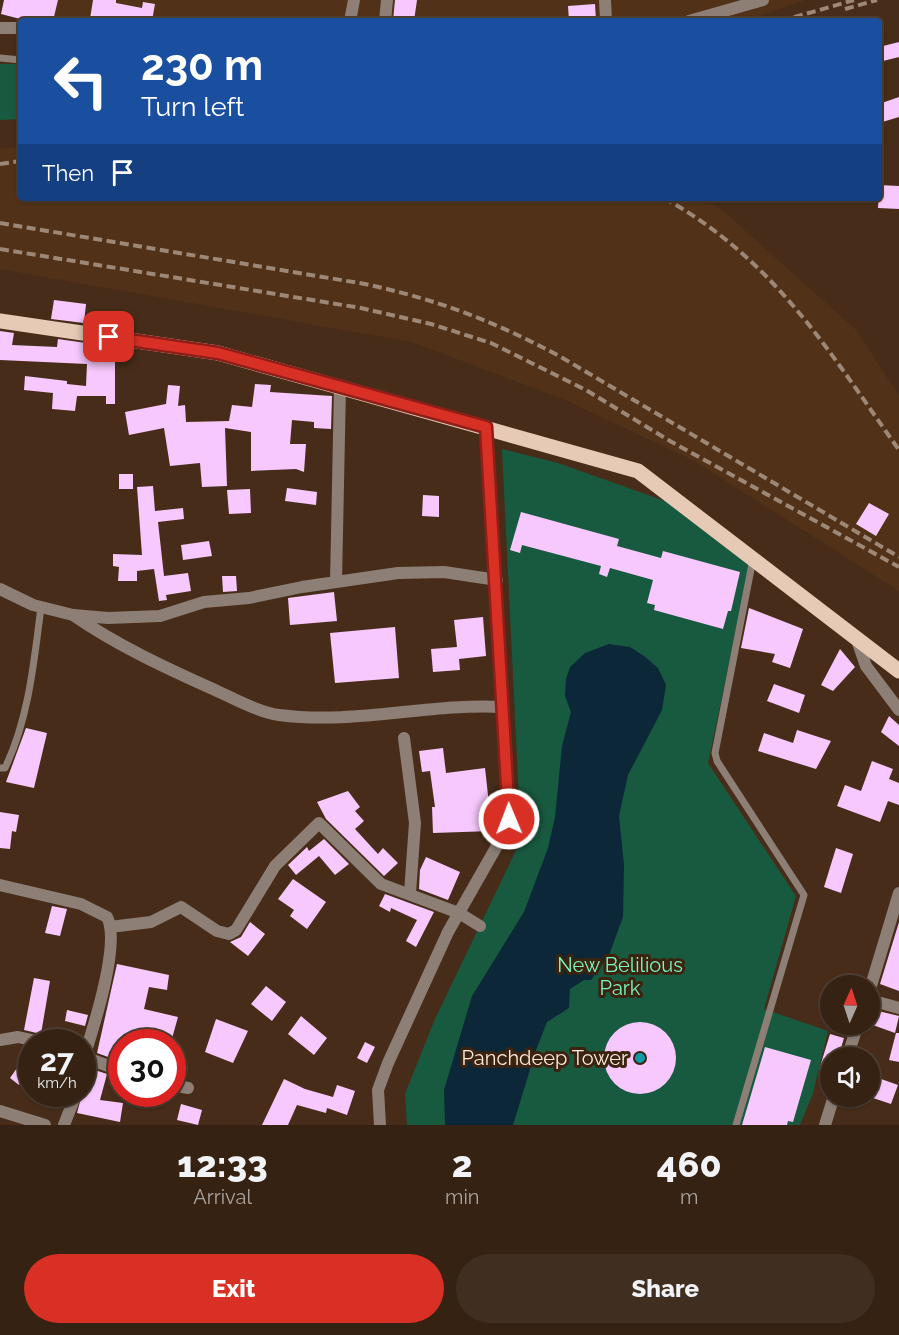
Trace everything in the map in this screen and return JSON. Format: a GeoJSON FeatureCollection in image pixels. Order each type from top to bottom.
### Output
{"type":"FeatureCollection","features":[{"type":"Feature","properties":{"kind":"main road"},"geometry":{"type":"LineString","coordinates":[[0,321],[218,353],[639,471],[899,671]]}},
{"type":"Feature","properties":{"kind":"street"},"geometry":{"type":"LineString","coordinates":[[351,18],[354,0]]}},
{"type":"Feature","properties":{"kind":"street"},"geometry":{"type":"LineString","coordinates":[[385,18],[387,0]]}},
{"type":"Feature","properties":{"kind":"street"},"geometry":{"type":"LineString","coordinates":[[605,0],[606,18]]}},
{"type":"Feature","properties":{"kind":"street"},"geometry":{"type":"LineString","coordinates":[[699,18],[762,0]]}},
{"type":"Feature","properties":{"kind":"street"},"geometry":{"type":"LineString","coordinates":[[0,28],[18,28]]}},
{"type":"Feature","properties":{"kind":"street"},"geometry":{"type":"LineString","coordinates":[[336,582],[340,387]]}},
{"type":"Feature","properties":{"kind":"street"},"geometry":{"type":"LineString","coordinates":[[380,1125],[378,1090],[388,1064],[432,962],[506,830],[509,819],[496,580],[488,497],[486,427]]}},
{"type":"Feature","properties":{"kind":"street"},"geometry":{"type":"LineString","coordinates":[[0,589],[41,607],[73,615],[108,618],[160,615],[204,602],[249,598],[398,573],[444,572],[496,580]]}},
{"type":"Feature","properties":{"kind":"street"},"geometry":{"type":"LineString","coordinates":[[73,615],[136,653],[238,700],[278,715],[341,717],[464,705],[503,707]]}},
{"type":"Feature","properties":{"kind":"street"},"geometry":{"type":"LineString","coordinates":[[856,637],[866,666],[899,710]]}},
{"type":"Feature","properties":{"kind":"street"},"geometry":{"type":"LineString","coordinates":[[404,738],[415,823],[410,893]]}},
{"type":"Feature","properties":{"kind":"street"},"geometry":{"type":"LineString","coordinates":[[110,927],[151,922],[181,907],[217,931],[229,934],[236,930],[275,866],[319,823],[381,884],[459,912],[480,926]]}},
{"type":"Feature","properties":{"kind":"street"},"geometry":{"type":"LineString","coordinates":[[0,885],[81,904],[107,917],[110,927],[102,1000],[93,1029]]}},
{"type":"Feature","properties":{"kind":"street"},"geometry":{"type":"LineString","coordinates":[[874,975],[899,893]]}},
{"type":"Feature","properties":{"kind":"street"},"geometry":{"type":"LineString","coordinates":[[880,1003],[899,1008]]}},
{"type":"Feature","properties":{"kind":"street"},"geometry":{"type":"LineString","coordinates":[[0,1040],[18,1037]]}},
{"type":"Feature","properties":{"kind":"street"},"geometry":{"type":"LineString","coordinates":[[64,1125],[71,1107]]}},
{"type":"Feature","properties":{"kind":"street"},"geometry":{"type":"LineString","coordinates":[[825,1125],[831,1107]]}},
{"type":"Feature","properties":{"kind":"street"},"geometry":{"type":"LineString","coordinates":[[0,1111],[45,1125]]}},
{"type":"Feature","properties":{"kind":"lane"},"geometry":{"type":"LineString","coordinates":[[0,58],[18,60]]}},
{"type":"Feature","properties":{"kind":"lane"},"geometry":{"type":"LineString","coordinates":[[736,1125],[804,895],[717,761],[715,753],[753,559]]}},
{"type":"Feature","properties":{"kind":"lane"},"geometry":{"type":"LineString","coordinates":[[0,768],[5,768],[10,757],[26,707],[41,607]]}},
{"type":"Feature","properties":{"kind":"shaded area"},"geometry":{"type":"Polygon","coordinates":[[[52,0],[805,0],[753,18],[49,18],[52,0]]]}},
{"type":"Feature","properties":{"kind":"shaded area"},"geometry":{"type":"Polygon","coordinates":[[[18,147],[18,201],[706,201],[721,209],[856,330],[899,396],[899,591],[693,460],[563,399],[412,342],[0,269],[0,149],[18,147]]]}},
{"type":"Feature","properties":{"kind":"green space"},"geometry":{"type":"Polygon","coordinates":[[[0,64],[18,64],[18,119],[0,120],[0,64]]]}},
{"type":"Feature","properties":{"kind":"green space","name":"New Belilious Park"},"geometry":{"type":"Polygon","coordinates":[[[502,449],[558,463],[693,511],[750,564],[708,763],[796,896],[764,1009],[820,1028],[820,1035],[827,1035],[824,1047],[820,1047],[820,1064],[813,1093],[800,1125],[407,1125],[405,1094],[435,1019],[521,840],[502,449]]]}},
{"type":"Feature","properties":{"kind":"water"},"geometry":{"type":"Polygon","coordinates":[[[609,644],[630,647],[644,656],[658,668],[666,685],[662,710],[628,775],[619,816],[624,865],[623,917],[609,955],[591,980],[584,980],[570,989],[569,1008],[547,1022],[513,1125],[445,1125],[444,1090],[472,996],[524,912],[548,848],[555,817],[562,746],[571,712],[565,696],[566,679],[570,667],[585,653],[609,644]]]}},
{"type":"Feature","properties":{"kind":"building"},"geometry":{"type":"Polygon","coordinates":[[[4,0],[58,0],[54,18],[18,18],[1,14],[4,0]]]}},
{"type":"Feature","properties":{"kind":"building"},"geometry":{"type":"Polygon","coordinates":[[[93,0],[116,0],[116,3],[142,8],[143,2],[155,4],[153,18],[90,18],[93,0]]]}},
{"type":"Feature","properties":{"kind":"building"},"geometry":{"type":"Polygon","coordinates":[[[395,0],[417,0],[414,18],[393,18],[395,0]]]}},
{"type":"Feature","properties":{"kind":"building"},"geometry":{"type":"Polygon","coordinates":[[[595,4],[596,18],[569,18],[568,6],[595,4]]]}},
{"type":"Feature","properties":{"kind":"building"},"geometry":{"type":"Polygon","coordinates":[[[899,42],[899,57],[882,61],[882,46],[899,42]]]}},
{"type":"Feature","properties":{"kind":"building"},"geometry":{"type":"Polygon","coordinates":[[[899,97],[899,117],[882,122],[882,103],[899,97]]]}},
{"type":"Feature","properties":{"kind":"building"},"geometry":{"type":"Polygon","coordinates":[[[882,185],[899,186],[899,209],[878,208],[878,201],[882,201],[882,185]]]}},
{"type":"Feature","properties":{"kind":"building"},"geometry":{"type":"Polygon","coordinates":[[[54,300],[86,304],[84,323],[51,319],[54,300]]]}},
{"type":"Feature","properties":{"kind":"building"},"geometry":{"type":"Polygon","coordinates":[[[0,331],[14,333],[12,345],[57,347],[58,339],[86,343],[86,346],[115,348],[115,404],[106,404],[106,396],[77,396],[75,411],[52,409],[53,393],[24,390],[25,376],[67,381],[67,384],[86,386],[87,364],[0,360],[0,331]]]}},
{"type":"Feature","properties":{"kind":"building"},"geometry":{"type":"Polygon","coordinates":[[[255,384],[271,385],[270,392],[332,396],[331,429],[314,428],[314,422],[292,420],[290,444],[306,444],[304,472],[296,469],[251,471],[251,432],[225,428],[227,486],[202,487],[200,463],[170,466],[164,428],[129,435],[125,412],[166,404],[168,385],[180,386],[178,406],[185,405],[186,422],[229,421],[232,405],[252,407],[255,384]]]}},
{"type":"Feature","properties":{"kind":"building"},"geometry":{"type":"Polygon","coordinates":[[[119,474],[133,474],[133,489],[119,489],[119,474]]]}},
{"type":"Feature","properties":{"kind":"building"},"geometry":{"type":"Polygon","coordinates":[[[153,486],[155,511],[183,508],[184,519],[158,522],[164,576],[188,573],[191,591],[166,595],[167,600],[159,601],[154,569],[137,571],[137,581],[118,581],[119,567],[113,566],[113,554],[142,555],[137,487],[153,486]]]}},
{"type":"Feature","properties":{"kind":"building"},"geometry":{"type":"Polygon","coordinates":[[[287,488],[317,492],[316,505],[285,501],[287,488]]]}},
{"type":"Feature","properties":{"kind":"building"},"geometry":{"type":"Polygon","coordinates":[[[250,489],[251,513],[229,514],[227,490],[250,489]]]}},
{"type":"Feature","properties":{"kind":"building"},"geometry":{"type":"Polygon","coordinates":[[[423,495],[439,496],[439,517],[422,516],[423,495]]]}},
{"type":"Feature","properties":{"kind":"building"},"geometry":{"type":"Polygon","coordinates":[[[869,503],[889,514],[876,536],[856,524],[869,503]]]}},
{"type":"Feature","properties":{"kind":"building"},"geometry":{"type":"Polygon","coordinates":[[[521,512],[619,539],[617,546],[661,558],[663,551],[740,572],[731,611],[728,611],[723,629],[654,610],[655,605],[647,603],[653,580],[610,568],[607,577],[599,574],[601,566],[522,545],[520,553],[510,550],[521,512]]]}},
{"type":"Feature","properties":{"kind":"building"},"geometry":{"type":"Polygon","coordinates":[[[209,541],[212,556],[183,560],[181,545],[209,541]]]}},
{"type":"Feature","properties":{"kind":"building"},"geometry":{"type":"Polygon","coordinates":[[[222,576],[236,576],[237,591],[223,592],[222,576]]]}},
{"type":"Feature","properties":{"kind":"building"},"geometry":{"type":"Polygon","coordinates":[[[334,592],[337,621],[290,625],[288,598],[334,592]]]}},
{"type":"Feature","properties":{"kind":"building"},"geometry":{"type":"Polygon","coordinates":[[[749,608],[803,629],[790,668],[772,662],[775,654],[741,648],[749,608]]]}},
{"type":"Feature","properties":{"kind":"building"},"geometry":{"type":"Polygon","coordinates":[[[483,617],[486,656],[459,659],[460,670],[433,672],[431,649],[457,647],[454,620],[483,617]]]}},
{"type":"Feature","properties":{"kind":"building"},"geometry":{"type":"Polygon","coordinates":[[[395,627],[399,678],[335,683],[330,633],[395,627]]]}},
{"type":"Feature","properties":{"kind":"building"},"geometry":{"type":"Polygon","coordinates":[[[840,649],[855,667],[833,691],[821,685],[840,649]]]}},
{"type":"Feature","properties":{"kind":"building"},"geometry":{"type":"Polygon","coordinates":[[[774,684],[805,695],[799,713],[767,701],[774,684]]]}},
{"type":"Feature","properties":{"kind":"building"},"geometry":{"type":"Polygon","coordinates":[[[889,716],[899,725],[899,746],[881,732],[889,716]]]}},
{"type":"Feature","properties":{"kind":"building"},"geometry":{"type":"Polygon","coordinates":[[[26,728],[47,733],[34,788],[6,782],[26,728]]]}},
{"type":"Feature","properties":{"kind":"building"},"geometry":{"type":"Polygon","coordinates":[[[797,730],[831,741],[816,769],[758,751],[764,733],[793,743],[797,730]]]}},
{"type":"Feature","properties":{"kind":"building"},"geometry":{"type":"Polygon","coordinates":[[[443,748],[446,773],[485,768],[492,831],[433,833],[432,807],[435,807],[430,771],[422,772],[419,751],[443,748]]]}},
{"type":"Feature","properties":{"kind":"building"},"geometry":{"type":"Polygon","coordinates":[[[872,761],[893,769],[889,779],[899,783],[899,805],[888,801],[880,822],[837,806],[845,785],[861,791],[872,761]]]}},
{"type":"Feature","properties":{"kind":"building"},"geometry":{"type":"Polygon","coordinates":[[[348,791],[360,807],[355,811],[364,821],[355,829],[378,854],[383,848],[398,863],[384,876],[326,819],[317,802],[348,791]]]}},
{"type":"Feature","properties":{"kind":"building"},"geometry":{"type":"Polygon","coordinates":[[[0,812],[19,815],[16,832],[12,831],[10,849],[0,848],[0,812]]]}},
{"type":"Feature","properties":{"kind":"building"},"geometry":{"type":"Polygon","coordinates":[[[324,839],[349,864],[335,875],[319,856],[296,875],[288,865],[307,847],[309,851],[324,839]]]}},
{"type":"Feature","properties":{"kind":"building"},"geometry":{"type":"Polygon","coordinates":[[[836,848],[853,854],[841,893],[824,887],[836,848]]]}},
{"type":"Feature","properties":{"kind":"building"},"geometry":{"type":"Polygon","coordinates":[[[426,857],[460,872],[448,900],[419,889],[420,870],[426,857]]]}},
{"type":"Feature","properties":{"kind":"building"},"geometry":{"type":"Polygon","coordinates":[[[293,879],[326,902],[307,929],[290,916],[294,910],[278,899],[293,879]]]}},
{"type":"Feature","properties":{"kind":"building"},"geometry":{"type":"Polygon","coordinates":[[[385,894],[434,912],[416,947],[406,941],[417,920],[391,908],[390,912],[379,906],[385,894]]]}},
{"type":"Feature","properties":{"kind":"building"},"geometry":{"type":"Polygon","coordinates":[[[52,906],[67,909],[60,936],[45,933],[52,906]]]}},
{"type":"Feature","properties":{"kind":"building"},"geometry":{"type":"Polygon","coordinates":[[[250,922],[265,934],[248,956],[230,942],[241,937],[250,922]]]}},
{"type":"Feature","properties":{"kind":"building"},"geometry":{"type":"Polygon","coordinates":[[[899,922],[899,991],[880,984],[899,922]]]}},
{"type":"Feature","properties":{"kind":"building"},"geometry":{"type":"Polygon","coordinates":[[[117,964],[169,975],[167,990],[149,987],[144,1009],[178,1017],[175,1029],[108,1029],[108,1057],[97,1053],[117,964]]]}},
{"type":"Feature","properties":{"kind":"building"},"geometry":{"type":"Polygon","coordinates":[[[34,978],[50,981],[42,1029],[24,1029],[34,978]]]}},
{"type":"Feature","properties":{"kind":"building"},"geometry":{"type":"Polygon","coordinates":[[[266,986],[286,1002],[272,1021],[251,1004],[266,986]]]}},
{"type":"Feature","properties":{"kind":"building"},"geometry":{"type":"Polygon","coordinates":[[[67,1010],[88,1015],[85,1026],[65,1021],[67,1010]]]}},
{"type":"Feature","properties":{"kind":"building"},"geometry":{"type":"Polygon","coordinates":[[[880,1011],[899,1016],[895,1033],[880,1028],[880,1011]]]}},
{"type":"Feature","properties":{"kind":"building"},"geometry":{"type":"Polygon","coordinates":[[[301,1016],[327,1038],[314,1055],[288,1034],[301,1016]]]}},
{"type":"Feature","properties":{"kind":"building"},"geometry":{"type":"Polygon","coordinates":[[[216,1019],[248,1031],[233,1063],[205,1052],[216,1019]]]}},
{"type":"Feature","properties":{"kind":"building","name":"Panchdeep Tower"},"geometry":{"type":"Polygon","coordinates":[[[640,1022],[654,1025],[666,1032],[673,1044],[676,1058],[673,1072],[666,1084],[654,1091],[640,1094],[626,1091],[614,1084],[607,1072],[604,1058],[607,1044],[614,1032],[626,1025],[640,1022]]]}},
{"type":"Feature","properties":{"kind":"building"},"geometry":{"type":"Polygon","coordinates":[[[896,1033],[899,1033],[899,1062],[889,1060],[896,1033]]]}},
{"type":"Feature","properties":{"kind":"building"},"geometry":{"type":"Polygon","coordinates":[[[830,1035],[844,1038],[841,1047],[826,1047],[830,1035]]]}},
{"type":"Feature","properties":{"kind":"building"},"geometry":{"type":"Polygon","coordinates":[[[365,1042],[375,1047],[367,1063],[357,1058],[365,1042]]]}},
{"type":"Feature","properties":{"kind":"building"},"geometry":{"type":"Polygon","coordinates":[[[765,1047],[811,1060],[793,1122],[788,1121],[787,1125],[742,1125],[765,1047]]]}},
{"type":"Feature","properties":{"kind":"building"},"geometry":{"type":"Polygon","coordinates":[[[18,1067],[18,1084],[10,1078],[18,1067]]]}},
{"type":"Feature","properties":{"kind":"building"},"geometry":{"type":"Polygon","coordinates":[[[96,1070],[107,1074],[100,1100],[108,1101],[108,1107],[122,1107],[120,1122],[77,1113],[79,1107],[96,1107],[96,1070]]]}},
{"type":"Feature","properties":{"kind":"building"},"geometry":{"type":"Polygon","coordinates":[[[284,1079],[305,1089],[333,1097],[337,1085],[355,1091],[347,1115],[327,1108],[326,1113],[297,1105],[288,1125],[262,1125],[284,1079]]]}},
{"type":"Feature","properties":{"kind":"building"},"geometry":{"type":"Polygon","coordinates":[[[880,1079],[898,1085],[891,1104],[880,1100],[880,1079]]]}},
{"type":"Feature","properties":{"kind":"building"},"geometry":{"type":"Polygon","coordinates":[[[186,1105],[202,1110],[198,1125],[177,1120],[180,1107],[186,1105]]]}},
{"type":"Feature","properties":{"kind":"railway"},"geometry":{"type":"LineString","coordinates":[[791,18],[854,0]]}},
{"type":"Feature","properties":{"kind":"railway"},"geometry":{"type":"LineString","coordinates":[[845,9],[877,0]]}},
{"type":"Feature","properties":{"kind":"railway"},"geometry":{"type":"LineString","coordinates":[[0,164],[18,161]]}},
{"type":"Feature","properties":{"kind":"railway"},"geometry":{"type":"LineString","coordinates":[[669,201],[738,249],[768,279],[823,343],[899,450]]}},
{"type":"Feature","properties":{"kind":"railway"},"geometry":{"type":"LineString","coordinates":[[0,223],[365,284],[417,297],[466,313],[561,357],[899,557]]}},
{"type":"Feature","properties":{"kind":"railway"},"geometry":{"type":"LineString","coordinates":[[0,249],[361,308],[431,324],[491,343],[586,390],[670,441],[899,567]]}},
{"type":"Feature","properties":{"kind":"place","name":"Panchdeep Tower"},"geometry":{"type":"Point","coordinates":[640,1058]}},
{"type":"Feature","properties":{"kind":"route"},"geometry":{"type":"LineString","coordinates":[[109,337],[218,353],[486,427],[488,497],[496,580],[509,819]]}}]}
